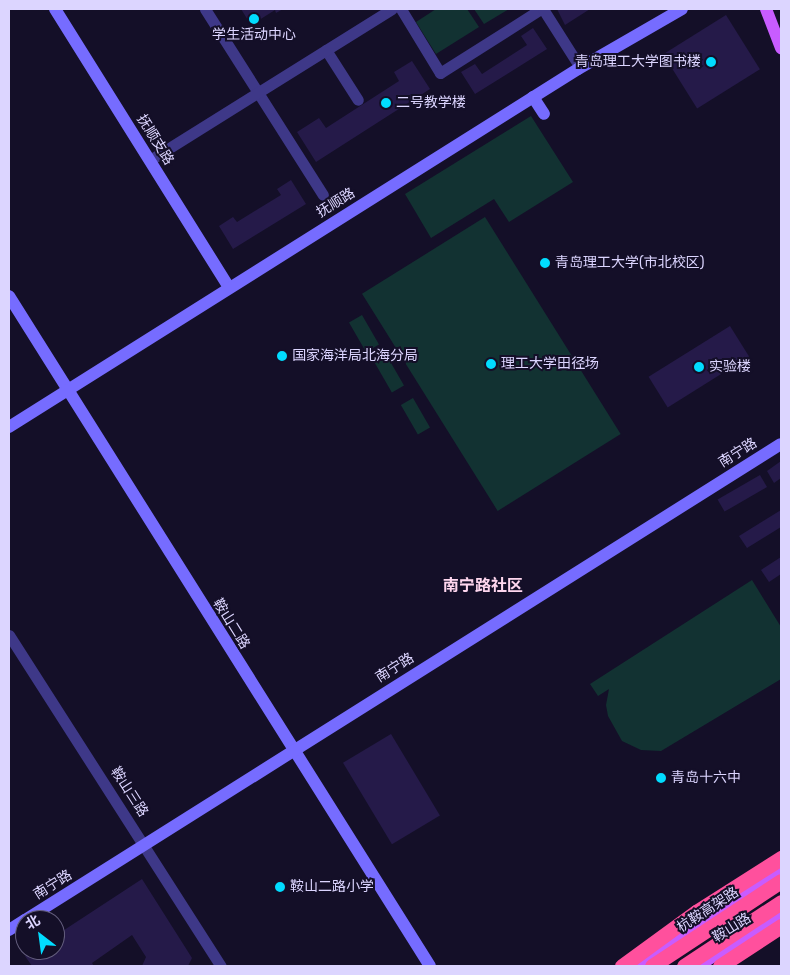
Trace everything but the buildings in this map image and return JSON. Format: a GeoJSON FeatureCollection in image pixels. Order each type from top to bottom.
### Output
{"type":"FeatureCollection","features":[{"type":"Feature","properties":{"kind":"highway"},"geometry":{"type":"LineString","coordinates":[[622,966],[696,912],[781,858]]}},
{"type":"Feature","properties":{"kind":"highway","name":"杭鞍高架路"},"geometry":{"type":"LineString","coordinates":[[652,966],[781,881]]}},
{"type":"Feature","properties":{"kind":"highway"},"geometry":{"type":"LineString","coordinates":[[684,966],[781,902]]}},
{"type":"Feature","properties":{"kind":"highway"},"geometry":{"type":"LineString","coordinates":[[720,966],[781,926]]}},
{"type":"Feature","properties":{"kind":"main road"},"geometry":{"type":"LineString","coordinates":[[766,9],[781,48]]}},
{"type":"Feature","properties":{"kind":"main road"},"geometry":{"type":"LineString","coordinates":[[770,9],[781,24]]}},
{"type":"Feature","properties":{"kind":"main road","name":"鞍山路"},"geometry":{"type":"LineString","coordinates":[[637,966],[781,870]]}},
{"type":"Feature","properties":{"kind":"main road","name":"鞍山路"},"geometry":{"type":"LineString","coordinates":[[698,966],[781,914]]}},
{"type":"Feature","properties":{"kind":"street","name":"抚顺支路"},"geometry":{"type":"LineString","coordinates":[[56,9],[229,287]]}},
{"type":"Feature","properties":{"kind":"street"},"geometry":{"type":"LineString","coordinates":[[205,9],[323,195]]}},
{"type":"Feature","properties":{"kind":"street"},"geometry":{"type":"LineString","coordinates":[[150,160],[392,9]]}},
{"type":"Feature","properties":{"kind":"street"},"geometry":{"type":"LineString","coordinates":[[401,9],[440,72],[544,9],[579,64]]}},
{"type":"Feature","properties":{"kind":"street","name":"抚顺路"},"geometry":{"type":"LineString","coordinates":[[9,427],[533,97],[579,64],[682,9]]}},
{"type":"Feature","properties":{"kind":"street"},"geometry":{"type":"LineString","coordinates":[[326,50],[358,100]]}},
{"type":"Feature","properties":{"kind":"street"},"geometry":{"type":"LineString","coordinates":[[533,97],[544,114]]}},
{"type":"Feature","properties":{"kind":"street","name":"鞍山二路"},"geometry":{"type":"LineString","coordinates":[[9,296],[430,966]]}},
{"type":"Feature","properties":{"kind":"street","name":"南宁路"},"geometry":{"type":"LineString","coordinates":[[41,910],[781,444]]}},
{"type":"Feature","properties":{"kind":"street","name":"鞍山三路"},"geometry":{"type":"LineString","coordinates":[[9,636],[221,966]]}},
{"type":"Feature","properties":{"kind":"green space"},"geometry":{"type":"Polygon","coordinates":[[[436,9],[467,9],[479,27],[436,54],[416,22],[436,9]]]}},
{"type":"Feature","properties":{"kind":"green space"},"geometry":{"type":"Polygon","coordinates":[[[474,9],[509,9],[484,24],[474,9]]]}},
{"type":"Feature","properties":{"kind":"green space"},"geometry":{"type":"Polygon","coordinates":[[[531,116],[573,182],[509,222],[494,199],[431,238],[405,194],[531,116]]]}},
{"type":"Feature","properties":{"kind":"green space","name":"理工大学田径场"},"geometry":{"type":"Polygon","coordinates":[[[485,217],[621,434],[498,511],[362,294],[485,217]]]}},
{"type":"Feature","properties":{"kind":"green space"},"geometry":{"type":"Polygon","coordinates":[[[362,315],[379,344],[366,352],[349,322],[362,315]]]}},
{"type":"Feature","properties":{"kind":"green space"},"geometry":{"type":"Polygon","coordinates":[[[387,356],[404,385],[392,392],[375,363],[387,356]]]}},
{"type":"Feature","properties":{"kind":"green space"},"geometry":{"type":"Polygon","coordinates":[[[413,398],[430,427],[418,434],[401,405],[413,398]]]}},
{"type":"Feature","properties":{"kind":"green space"},"geometry":{"type":"Polygon","coordinates":[[[752,580],[781,627],[781,679],[661,751],[641,750],[622,741],[608,716],[606,705],[609,689],[598,696],[590,684],[752,580]]]}},
{"type":"Feature","properties":{"kind":"place","name":"学生活动中心"},"geometry":{"type":"Point","coordinates":[254,19]}},
{"type":"Feature","properties":{"kind":"place","name":"青岛理工大学图书楼"},"geometry":{"type":"Point","coordinates":[711,62]}},
{"type":"Feature","properties":{"kind":"place","name":"二号教学楼"},"geometry":{"type":"Point","coordinates":[386,103]}},
{"type":"Feature","properties":{"kind":"place","name":"青岛理工大学(市北校区)"},"geometry":{"type":"Point","coordinates":[545,263]}},
{"type":"Feature","properties":{"kind":"place","name":"国家海洋局北海分局"},"geometry":{"type":"Point","coordinates":[282,356]}},
{"type":"Feature","properties":{"kind":"place","name":"理工大学田径场"},"geometry":{"type":"Point","coordinates":[491,364]}},
{"type":"Feature","properties":{"kind":"place","name":"实验楼"},"geometry":{"type":"Point","coordinates":[699,367]}},
{"type":"Feature","properties":{"kind":"place","name":"青岛十六中"},"geometry":{"type":"Point","coordinates":[661,778]}},
{"type":"Feature","properties":{"kind":"place","name":"鞍山二路小学"},"geometry":{"type":"Point","coordinates":[280,887]}},
{"type":"Feature","properties":{"kind":"district","name":"南宁路社区"},"geometry":{"type":"Point","coordinates":[483,586]}}]}
